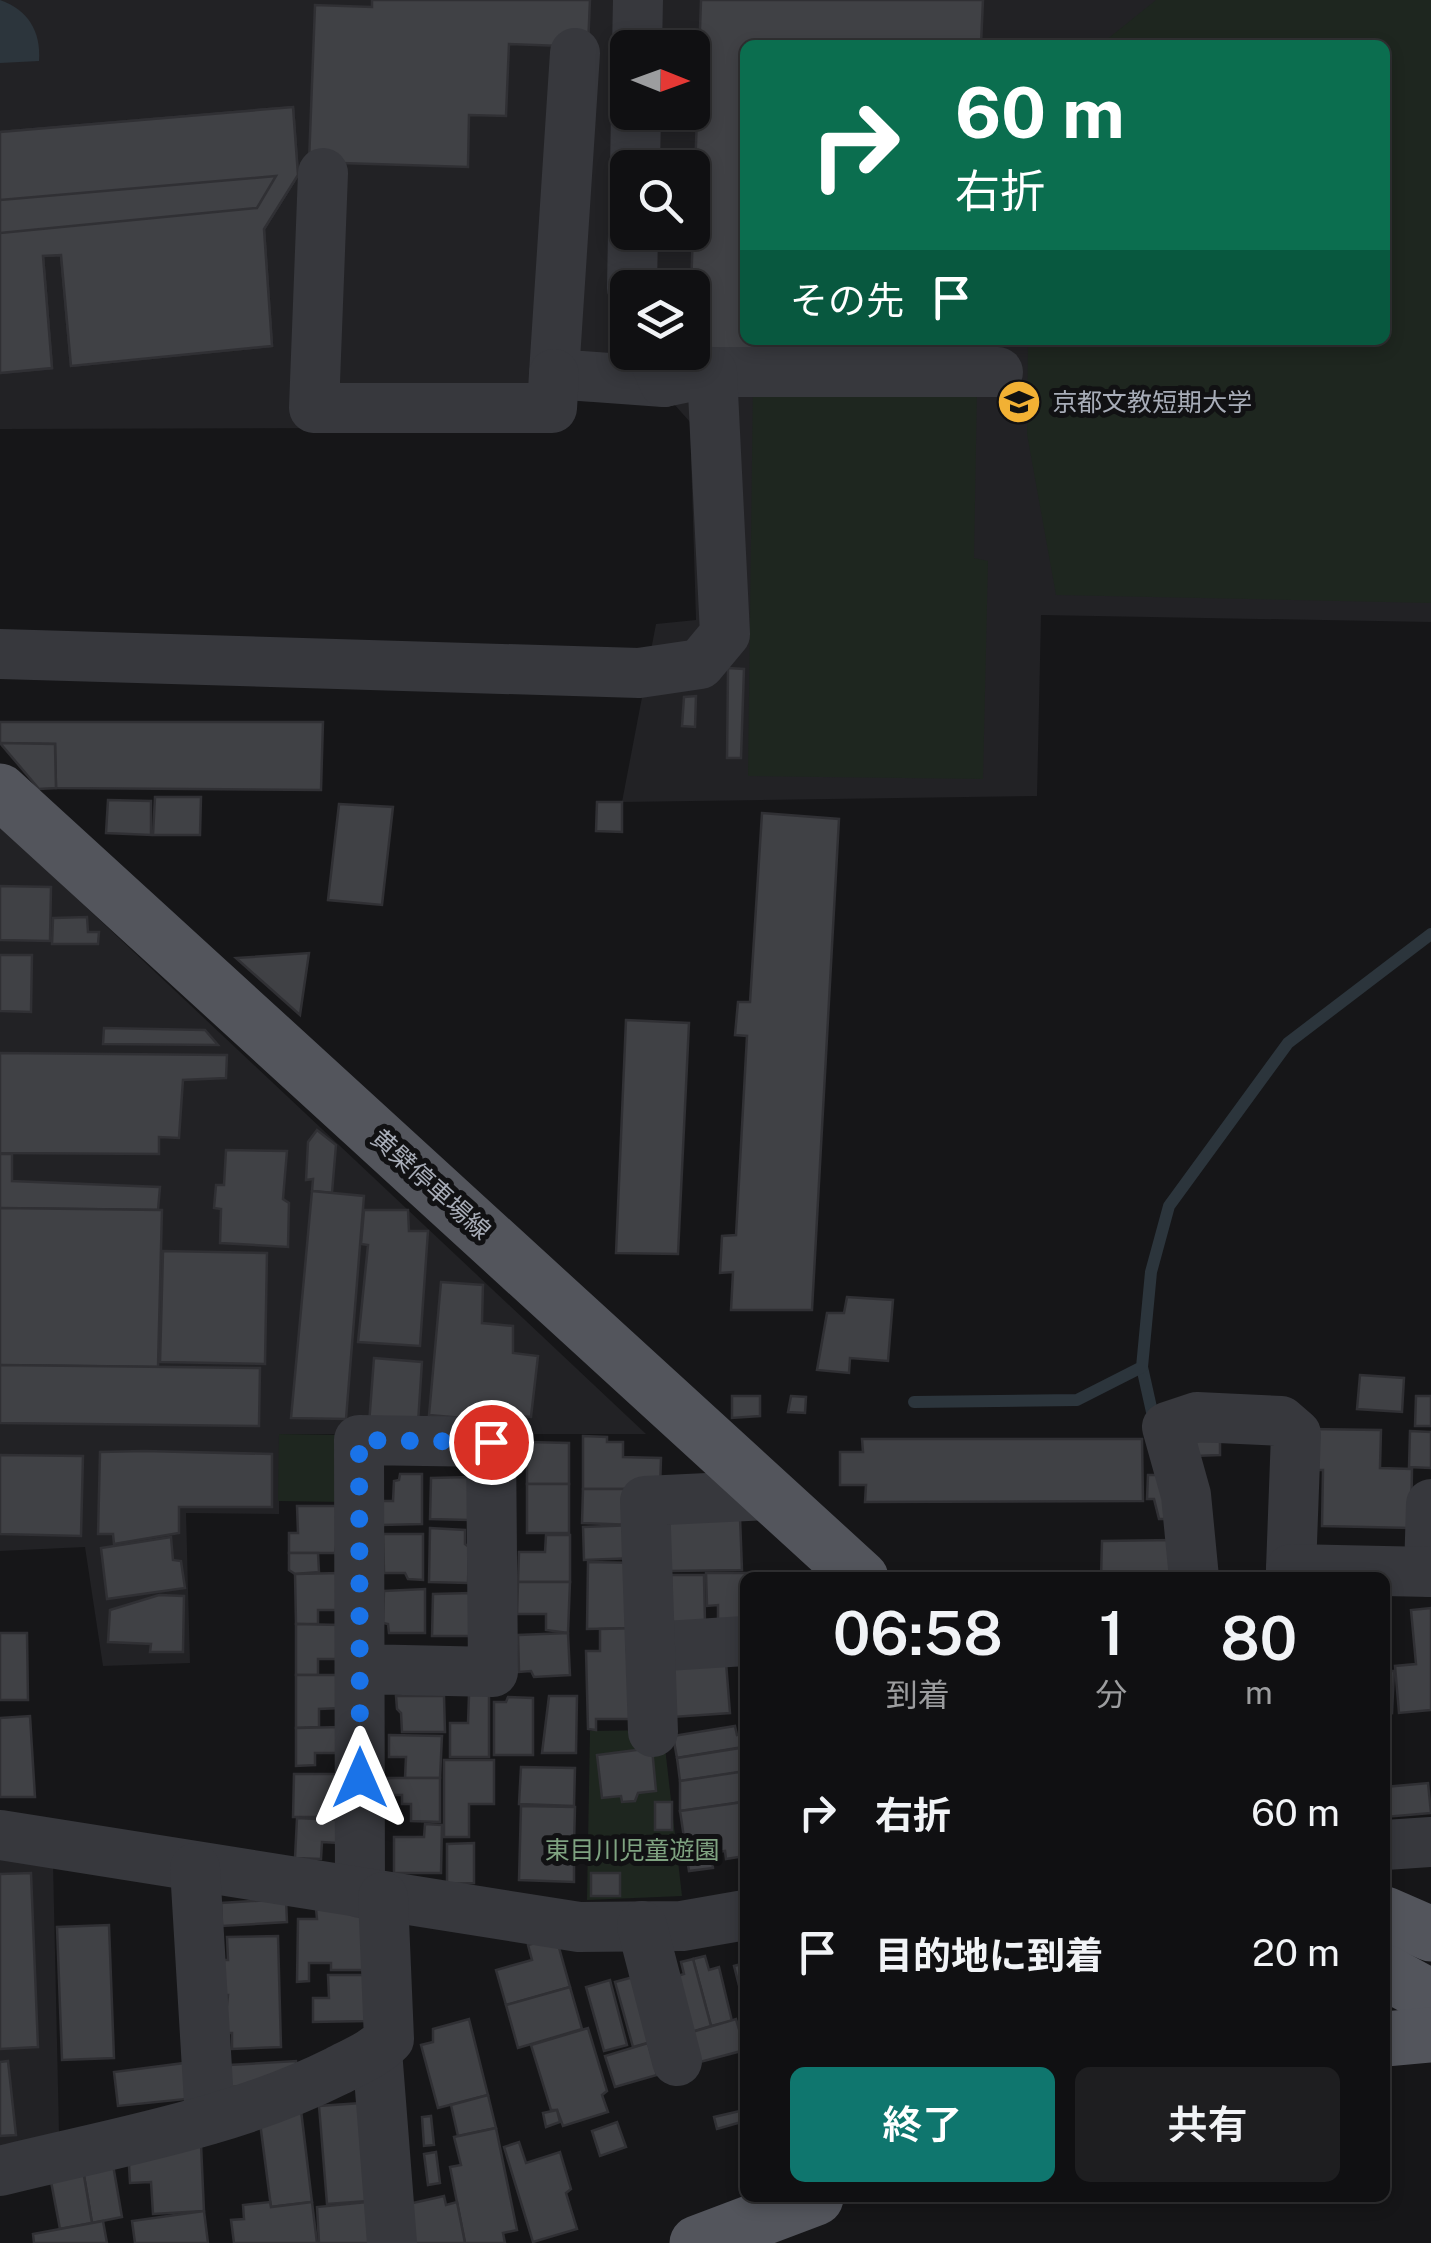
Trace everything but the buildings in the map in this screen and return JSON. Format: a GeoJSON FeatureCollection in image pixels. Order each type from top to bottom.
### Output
{"type":"FeatureCollection","features":[{"type":"Feature","properties":{"kind":"main road","name":"黄檗停車場線"},"geometry":{"type":"LineString","coordinates":[[0,791],[854,1572]]}},
{"type":"Feature","properties":{"kind":"main road"},"geometry":{"type":"LineString","coordinates":[[1390,1916],[1431,1934]]}},
{"type":"Feature","properties":{"kind":"main road"},"geometry":{"type":"LineString","coordinates":[[1390,1975],[1431,1997]]}},
{"type":"Feature","properties":{"kind":"main road"},"geometry":{"type":"LineString","coordinates":[[1390,2039],[1431,2035]]}},
{"type":"Feature","properties":{"kind":"main road"},"geometry":{"type":"LineString","coordinates":[[697,2243],[805,2202]]}},
{"type":"Feature","properties":{"kind":"street"},"geometry":{"type":"LineString","coordinates":[[637,30],[638,0]]}},
{"type":"Feature","properties":{"kind":"street"},"geometry":{"type":"LineString","coordinates":[[323,173],[314,408],[552,408],[575,53]]}},
{"type":"Feature","properties":{"kind":"street"},"geometry":{"type":"LineString","coordinates":[[710,369],[998,372]]}},
{"type":"Feature","properties":{"kind":"street"},"geometry":{"type":"LineString","coordinates":[[554,374],[651,370]]}},
{"type":"Feature","properties":{"kind":"street"},"geometry":{"type":"LineString","coordinates":[[0,654],[639,674],[700,664],[725,634],[675,370]]}},
{"type":"Feature","properties":{"kind":"street"},"geometry":{"type":"LineString","coordinates":[[1193,1572],[1186,1495],[1167,1428],[1197,1417],[1281,1421],[1296,1434],[1291,1572]]}},
{"type":"Feature","properties":{"kind":"street"},"geometry":{"type":"LineString","coordinates":[[0,2171],[292,2093],[377,2051],[389,2039],[366,1883],[360,1669],[359,1440],[491,1442],[493,1672],[360,1669]]}},
{"type":"Feature","properties":{"kind":"street"},"geometry":{"type":"LineString","coordinates":[[652,1732],[645,1501],[771,1495]]}},
{"type":"Feature","properties":{"kind":"street"},"geometry":{"type":"LineString","coordinates":[[1390,1572],[1430,1572],[1431,1504]]}},
{"type":"Feature","properties":{"kind":"street"},"geometry":{"type":"LineString","coordinates":[[650,1647],[740,1641]]}},
{"type":"Feature","properties":{"kind":"street"},"geometry":{"type":"LineString","coordinates":[[0,1835],[195,1868],[366,1883],[579,1928],[682,1926],[740,1916]]}},
{"type":"Feature","properties":{"kind":"street"},"geometry":{"type":"LineString","coordinates":[[1390,1846],[1431,1842]]}},
{"type":"Feature","properties":{"kind":"street"},"geometry":{"type":"LineString","coordinates":[[195,1868],[210,2118]]}},
{"type":"Feature","properties":{"kind":"street"},"geometry":{"type":"LineString","coordinates":[[642,1926],[677,2062]]}},
{"type":"Feature","properties":{"kind":"street"},"geometry":{"type":"LineString","coordinates":[[377,2051],[392,2243]]}},
{"type":"Feature","properties":{"kind":"shaded area","name":"京都文教短期大学"},"geometry":{"type":"Polygon","coordinates":[[[0,0],[1431,0],[1431,622],[1041,615],[1037,796],[622,802],[656,624],[696,620],[690,422],[674,404],[538,400],[369,428],[0,429],[0,0]]]}},
{"type":"Feature","properties":{"kind":"shaded area"},"geometry":{"type":"Polygon","coordinates":[[[0,0],[31,23],[38,40],[39,61],[0,63],[0,0]]]}},
{"type":"Feature","properties":{"kind":"shaded area"},"geometry":{"type":"Polygon","coordinates":[[[0,826],[646,1434],[279,1434],[279,1514],[186,1513],[190,1663],[103,1666],[85,1547],[0,1551],[0,826]]]}},
{"type":"Feature","properties":{"kind":"shaded area"},"geometry":{"type":"Polygon","coordinates":[[[0,1855],[53,1863],[59,2133],[0,2148],[0,1855]]]}},
{"type":"Feature","properties":{"kind":"green space"},"geometry":{"type":"Polygon","coordinates":[[[1156,0],[1431,0],[1431,603],[1056,595],[1027,434],[1028,345],[1390,345],[1390,40],[1106,40],[1156,0]]]}},
{"type":"Feature","properties":{"kind":"green space"},"geometry":{"type":"Polygon","coordinates":[[[753,382],[977,388],[974,558],[988,561],[983,779],[748,776],[753,382]]]}},
{"type":"Feature","properties":{"kind":"green space"},"geometry":{"type":"Polygon","coordinates":[[[279,1434],[345,1435],[344,1502],[278,1501],[279,1434]]]}},
{"type":"Feature","properties":{"kind":"green space","name":"東目川児童遊園"},"geometry":{"type":"Polygon","coordinates":[[[663,1730],[682,1896],[587,1900],[590,1731],[663,1730]]]}},
{"type":"Feature","properties":{"kind":"waterway"},"geometry":{"type":"LineString","coordinates":[[914,1402],[1077,1400],[1142,1367],[1151,1272],[1169,1206],[1288,1043],[1431,934]]}},
{"type":"Feature","properties":{"kind":"waterway"},"geometry":{"type":"LineString","coordinates":[[1142,1367],[1152,1412]]}},
{"type":"Feature","properties":{"kind":"place","name":"京都文教短期大学"},"geometry":{"type":"Point","coordinates":[1019,402]}},
{"type":"Feature","properties":{"kind":"route"},"geometry":{"type":"LineString","coordinates":[[360,1778],[359,1440],[491,1442]]}}]}
